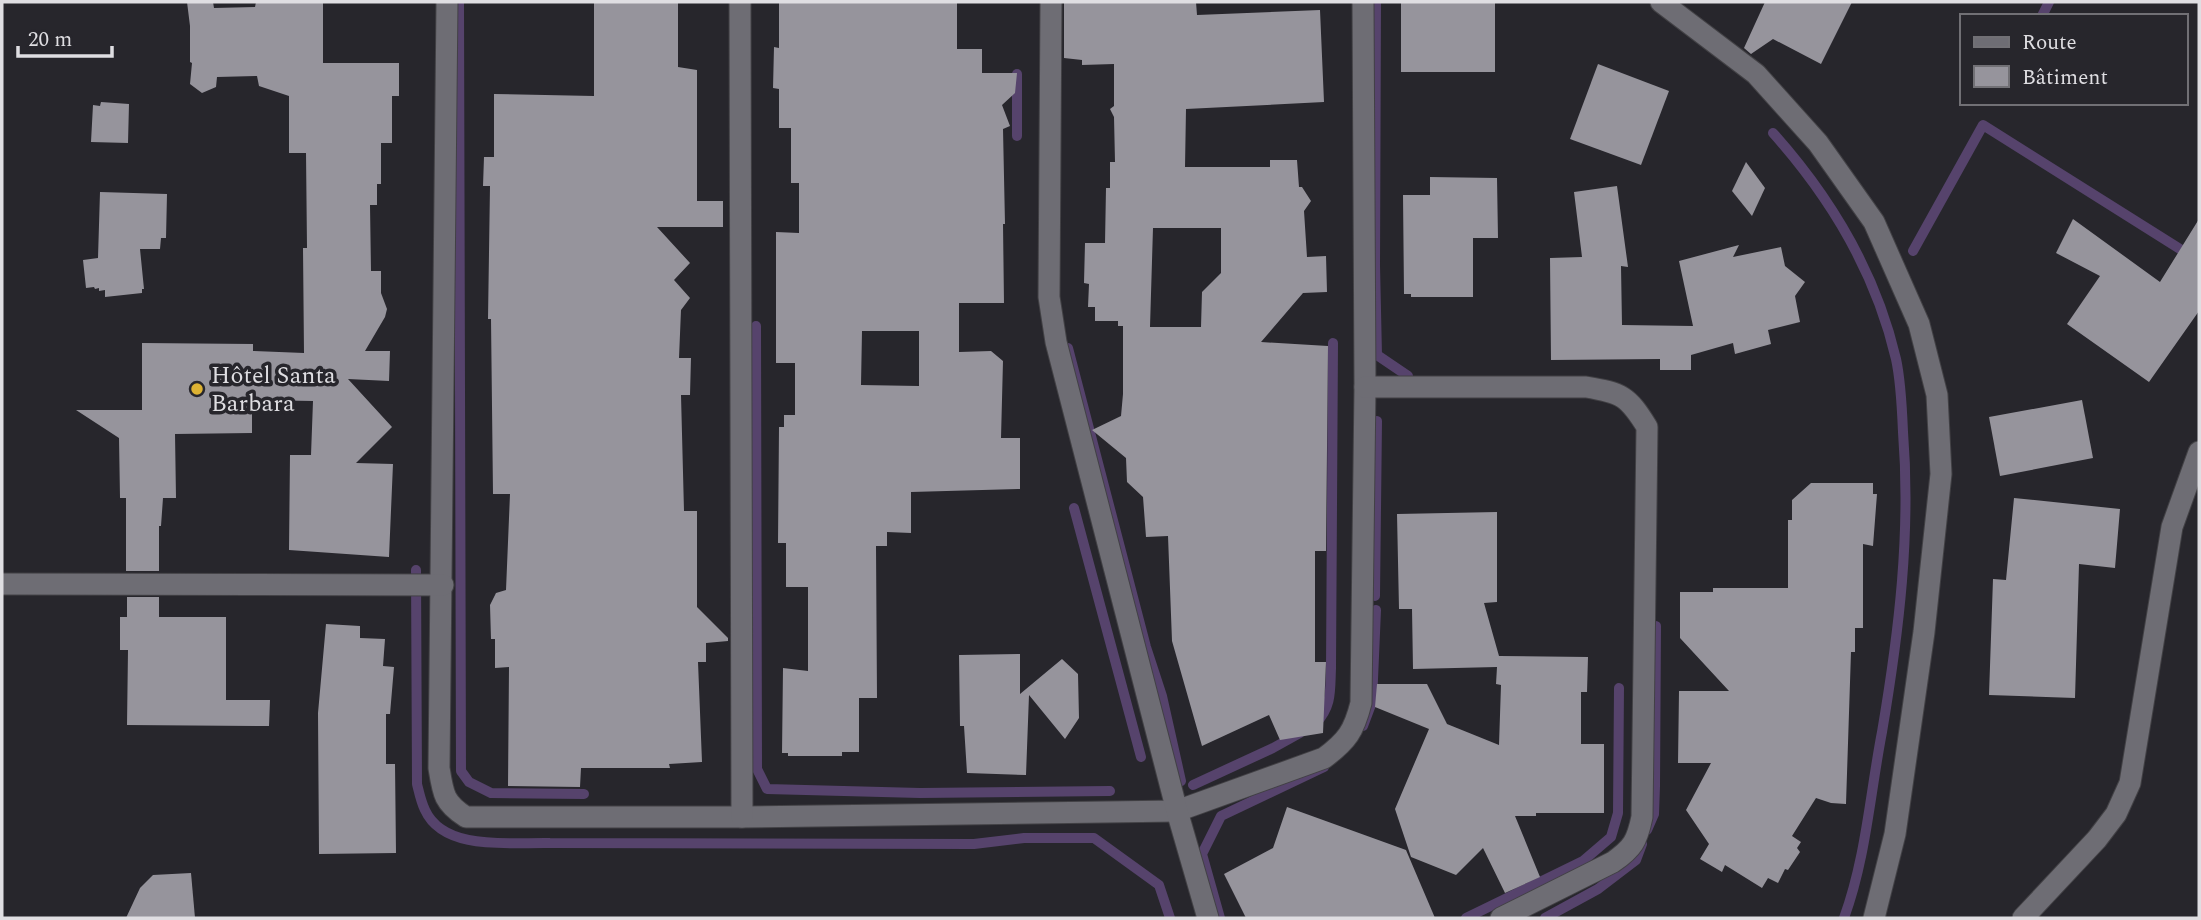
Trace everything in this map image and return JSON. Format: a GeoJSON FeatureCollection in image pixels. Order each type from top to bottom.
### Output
{"type":"FeatureCollection","features":[{"type":"Feature","properties":{"kind":"street"},"geometry":{"type":"LineString","coordinates":[[447,2],[439,768],[443,794],[452,808],[466,817],[742,817],[1177,811],[1324,758],[1343,744],[1356,724],[1361,703],[1365,387],[1363,2]]}},
{"type":"Feature","properties":{"kind":"street"},"geometry":{"type":"LineString","coordinates":[[740,2],[742,817]]}},
{"type":"Feature","properties":{"kind":"street"},"geometry":{"type":"LineString","coordinates":[[1051,2],[1049,297],[1056,342],[1177,811],[1208,918]]}},
{"type":"Feature","properties":{"kind":"street"},"geometry":{"type":"LineString","coordinates":[[1661,2],[1756,74],[1818,143],[1874,222],[1919,324],[1937,395],[1941,474],[1924,632],[1895,834],[1874,918]]}},
{"type":"Feature","properties":{"kind":"street"},"geometry":{"type":"LineString","coordinates":[[1365,387],[1586,387],[1613,392],[1632,403],[1647,427],[1642,817],[1638,837],[1629,850],[1613,862],[1501,918]]}},
{"type":"Feature","properties":{"kind":"street"},"geometry":{"type":"LineString","coordinates":[[2023,918],[2097,839],[2116,814],[2130,783],[2172,527],[2199,453]]}},
{"type":"Feature","properties":{"kind":"street"},"geometry":{"type":"LineString","coordinates":[[2,584],[443,585]]}},
{"type":"Feature","properties":{"kind":"building"},"geometry":{"type":"Polygon","coordinates":[[[187,2],[213,2],[214,8],[255,7],[256,2],[323,2],[323,63],[399,63],[399,96],[392,96],[392,143],[381,143],[381,184],[377,184],[377,205],[370,205],[371,271],[381,271],[381,293],[387,309],[365,351],[390,351],[389,381],[348,379],[392,427],[356,463],[393,464],[389,557],[289,550],[290,455],[311,455],[313,401],[252,400],[252,433],[175,434],[176,498],[163,498],[159,526],[159,571],[126,571],[126,498],[120,498],[119,438],[76,410],[142,410],[142,343],[253,344],[253,351],[304,353],[306,153],[289,153],[289,96],[259,86],[257,76],[217,77],[216,87],[202,93],[190,84],[192,63],[187,2]]]}},
{"type":"Feature","properties":{"kind":"building"},"geometry":{"type":"Polygon","coordinates":[[[594,2],[678,2],[678,67],[697,70],[697,201],[723,201],[723,227],[657,227],[690,263],[674,280],[690,298],[681,310],[679,358],[691,358],[690,395],[681,395],[684,511],[697,511],[697,607],[728,641],[706,643],[706,662],[698,662],[702,762],[669,764],[670,768],[581,768],[580,787],[508,786],[509,667],[495,668],[495,639],[491,639],[490,605],[496,593],[506,590],[510,494],[493,494],[491,319],[488,319],[490,186],[483,186],[484,157],[494,157],[494,94],[594,96],[594,2]]]}},
{"type":"Feature","properties":{"kind":"building"},"geometry":{"type":"Polygon","coordinates":[[[779,2],[957,3],[957,49],[982,49],[982,73],[1017,73],[1015,93],[1002,105],[1010,126],[1003,129],[1004,303],[959,303],[959,352],[991,351],[1003,361],[1001,438],[1020,438],[1020,489],[911,492],[911,533],[887,532],[887,546],[876,546],[877,698],[859,698],[859,752],[842,752],[842,756],[788,756],[788,753],[782,753],[783,668],[808,671],[808,587],[786,587],[786,543],[778,543],[779,427],[784,427],[784,415],[795,415],[795,363],[776,363],[776,232],[799,233],[799,183],[791,183],[791,128],[779,128],[779,89],[773,88],[774,47],[779,48],[779,2]],[[862,331],[861,385],[919,386],[919,331],[862,331]]]}},
{"type":"Feature","properties":{"kind":"building"},"geometry":{"type":"Polygon","coordinates":[[[1064,2],[1196,2],[1197,15],[1320,10],[1324,102],[1186,109],[1185,167],[1270,167],[1270,160],[1297,160],[1299,187],[1302,187],[1311,201],[1304,211],[1307,257],[1326,256],[1327,292],[1303,293],[1261,342],[1328,346],[1326,551],[1315,551],[1315,662],[1326,662],[1323,733],[1280,740],[1269,715],[1202,746],[1172,641],[1168,536],[1146,537],[1143,497],[1127,482],[1126,458],[1092,430],[1121,416],[1123,394],[1123,326],[1118,326],[1118,321],[1095,321],[1095,307],[1088,307],[1089,284],[1084,283],[1085,243],[1105,243],[1106,188],[1110,188],[1110,162],[1115,162],[1114,117],[1110,109],[1114,106],[1114,64],[1082,65],[1082,60],[1064,58],[1064,2]],[[1153,228],[1150,327],[1201,327],[1202,292],[1221,273],[1221,228],[1153,228]]]}},
{"type":"Feature","properties":{"kind":"building"},"geometry":{"type":"Polygon","coordinates":[[[1401,2],[1495,2],[1495,72],[1401,72],[1401,2]]]}},
{"type":"Feature","properties":{"kind":"building"},"geometry":{"type":"Polygon","coordinates":[[[1765,2],[1852,2],[1821,64],[1773,39],[1751,54],[1744,48],[1765,2]]]}},
{"type":"Feature","properties":{"kind":"building"},"geometry":{"type":"Polygon","coordinates":[[[1598,64],[1669,91],[1641,165],[1570,139],[1598,64]]]}},
{"type":"Feature","properties":{"kind":"building"},"geometry":{"type":"Polygon","coordinates":[[[101,102],[129,104],[128,143],[91,142],[93,105],[100,106],[101,102]]]}},
{"type":"Feature","properties":{"kind":"building"},"geometry":{"type":"Polygon","coordinates":[[[1746,162],[1765,188],[1752,216],[1732,191],[1746,162]]]}},
{"type":"Feature","properties":{"kind":"building"},"geometry":{"type":"Polygon","coordinates":[[[1430,177],[1497,178],[1498,238],[1473,238],[1473,297],[1411,297],[1411,294],[1404,294],[1403,195],[1430,195],[1430,177]]]}},
{"type":"Feature","properties":{"kind":"building"},"geometry":{"type":"Polygon","coordinates":[[[1617,186],[1628,267],[1621,266],[1622,325],[1693,326],[1679,261],[1739,245],[1733,257],[1781,247],[1785,266],[1805,282],[1795,296],[1800,322],[1768,330],[1771,344],[1735,354],[1733,343],[1691,355],[1691,370],[1660,370],[1660,359],[1551,360],[1550,258],[1582,257],[1574,192],[1617,186]]]}},
{"type":"Feature","properties":{"kind":"building"},"geometry":{"type":"Polygon","coordinates":[[[100,192],[167,194],[166,238],[161,238],[160,249],[140,249],[144,289],[142,293],[105,297],[105,290],[86,288],[83,260],[98,258],[100,192]]]}},
{"type":"Feature","properties":{"kind":"building"},"geometry":{"type":"Polygon","coordinates":[[[2073,219],[2160,282],[2199,219],[2199,311],[2149,382],[2067,324],[2100,276],[2056,253],[2073,219]]]}},
{"type":"Feature","properties":{"kind":"building"},"geometry":{"type":"Polygon","coordinates":[[[2082,400],[2093,458],[2000,476],[1989,417],[2082,400]]]}},
{"type":"Feature","properties":{"kind":"building"},"geometry":{"type":"Polygon","coordinates":[[[1811,483],[1873,483],[1873,494],[1877,494],[1873,546],[1863,544],[1863,628],[1855,628],[1855,652],[1851,652],[1846,804],[1816,798],[1792,836],[1801,842],[1797,848],[1800,852],[1788,870],[1785,869],[1778,883],[1768,878],[1762,888],[1725,865],[1722,872],[1700,859],[1709,844],[1686,810],[1711,763],[1678,763],[1679,691],[1729,691],[1680,638],[1680,592],[1713,592],[1713,588],[1788,588],[1788,520],[1792,520],[1792,500],[1811,483]]]}},
{"type":"Feature","properties":{"kind":"building"},"geometry":{"type":"Polygon","coordinates":[[[2014,498],[2120,509],[2115,568],[2079,564],[2075,698],[1989,695],[1993,579],[2006,580],[2014,498]]]}},
{"type":"Feature","properties":{"kind":"building"},"geometry":{"type":"Polygon","coordinates":[[[1497,512],[1497,602],[1484,603],[1499,656],[1588,657],[1587,692],[1581,692],[1581,744],[1604,744],[1604,813],[1536,813],[1536,816],[1515,816],[1540,877],[1505,893],[1483,848],[1456,875],[1411,857],[1395,809],[1429,729],[1375,707],[1377,684],[1427,684],[1447,724],[1499,745],[1501,685],[1496,684],[1497,667],[1413,669],[1412,609],[1399,609],[1397,514],[1497,512]]]}},
{"type":"Feature","properties":{"kind":"building"},"geometry":{"type":"Polygon","coordinates":[[[127,597],[159,597],[159,617],[226,617],[226,700],[270,700],[269,726],[127,725],[128,650],[120,650],[120,617],[127,617],[127,597]]]}},
{"type":"Feature","properties":{"kind":"building"},"geometry":{"type":"Polygon","coordinates":[[[326,624],[360,626],[360,638],[385,639],[383,666],[394,667],[390,714],[386,714],[386,764],[395,764],[396,853],[319,854],[318,713],[326,624]]]}},
{"type":"Feature","properties":{"kind":"building"},"geometry":{"type":"Polygon","coordinates":[[[1020,654],[1020,694],[1062,659],[1078,674],[1079,718],[1065,739],[1029,695],[1026,775],[967,773],[964,726],[960,726],[959,655],[1020,654]]]}},
{"type":"Feature","properties":{"kind":"building"},"geometry":{"type":"Polygon","coordinates":[[[1287,807],[1406,850],[1435,918],[1246,918],[1224,874],[1273,848],[1287,807]]]}},
{"type":"Feature","properties":{"kind":"building"},"geometry":{"type":"Polygon","coordinates":[[[191,873],[195,918],[126,918],[140,888],[153,875],[191,873]]]}},
{"type":"Feature","properties":{"kind":"waterway"},"geometry":{"type":"LineString","coordinates":[[459,2],[461,771],[469,782],[491,793],[584,794]]}},
{"type":"Feature","properties":{"kind":"waterway"},"geometry":{"type":"LineString","coordinates":[[1376,2],[1377,355],[1408,376]]}},
{"type":"Feature","properties":{"kind":"waterway"},"geometry":{"type":"LineString","coordinates":[[2043,14],[2049,2]]}},
{"type":"Feature","properties":{"kind":"waterway"},"geometry":{"type":"LineString","coordinates":[[1017,74],[1017,136]]}},
{"type":"Feature","properties":{"kind":"waterway"},"geometry":{"type":"LineString","coordinates":[[1913,251],[1983,125],[2180,249]]}},
{"type":"Feature","properties":{"kind":"waterway"},"geometry":{"type":"LineString","coordinates":[[1773,133],[1832,210],[1864,267],[1887,327],[1896,359],[1901,395],[1905,507],[1898,620],[1863,849],[1844,918]]}},
{"type":"Feature","properties":{"kind":"waterway"},"geometry":{"type":"LineString","coordinates":[[756,326],[757,769],[767,789],[920,793],[1110,791]]}},
{"type":"Feature","properties":{"kind":"waterway"},"geometry":{"type":"LineString","coordinates":[[1316,723],[1328,704],[1330,684],[1333,343]]}},
{"type":"Feature","properties":{"kind":"waterway"},"geometry":{"type":"LineString","coordinates":[[1068,348],[1146,647],[1162,696],[1181,781]]}},
{"type":"Feature","properties":{"kind":"waterway"},"geometry":{"type":"LineString","coordinates":[[1375,596],[1377,421]]}},
{"type":"Feature","properties":{"kind":"waterway"},"geometry":{"type":"LineString","coordinates":[[1074,508],[1141,757]]}},
{"type":"Feature","properties":{"kind":"waterway"},"geometry":{"type":"LineString","coordinates":[[416,570],[417,784],[425,810],[434,823],[447,833],[463,839],[499,843],[974,844],[1024,838],[1094,838],[1159,885],[1170,918]]}},
{"type":"Feature","properties":{"kind":"waterway"},"geometry":{"type":"LineString","coordinates":[[1363,726],[1372,702],[1376,610]]}},
{"type":"Feature","properties":{"kind":"waterway"},"geometry":{"type":"LineString","coordinates":[[1647,830],[1654,814],[1656,626]]}},
{"type":"Feature","properties":{"kind":"waterway"},"geometry":{"type":"LineString","coordinates":[[1466,918],[1583,861],[1611,837],[1618,813],[1619,688]]}},
{"type":"Feature","properties":{"kind":"waterway"},"geometry":{"type":"LineString","coordinates":[[1193,785],[1300,733]]}},
{"type":"Feature","properties":{"kind":"waterway"},"geometry":{"type":"LineString","coordinates":[[1220,918],[1202,854],[1221,816],[1324,767]]}},
{"type":"Feature","properties":{"kind":"waterway"},"geometry":{"type":"LineString","coordinates":[[1545,918],[1598,889],[1636,860],[1642,844]]}},
{"type":"Feature","properties":{"kind":"place","name":"Hôtel Santa Barbara"},"geometry":{"type":"Point","coordinates":[197,389]}}]}
